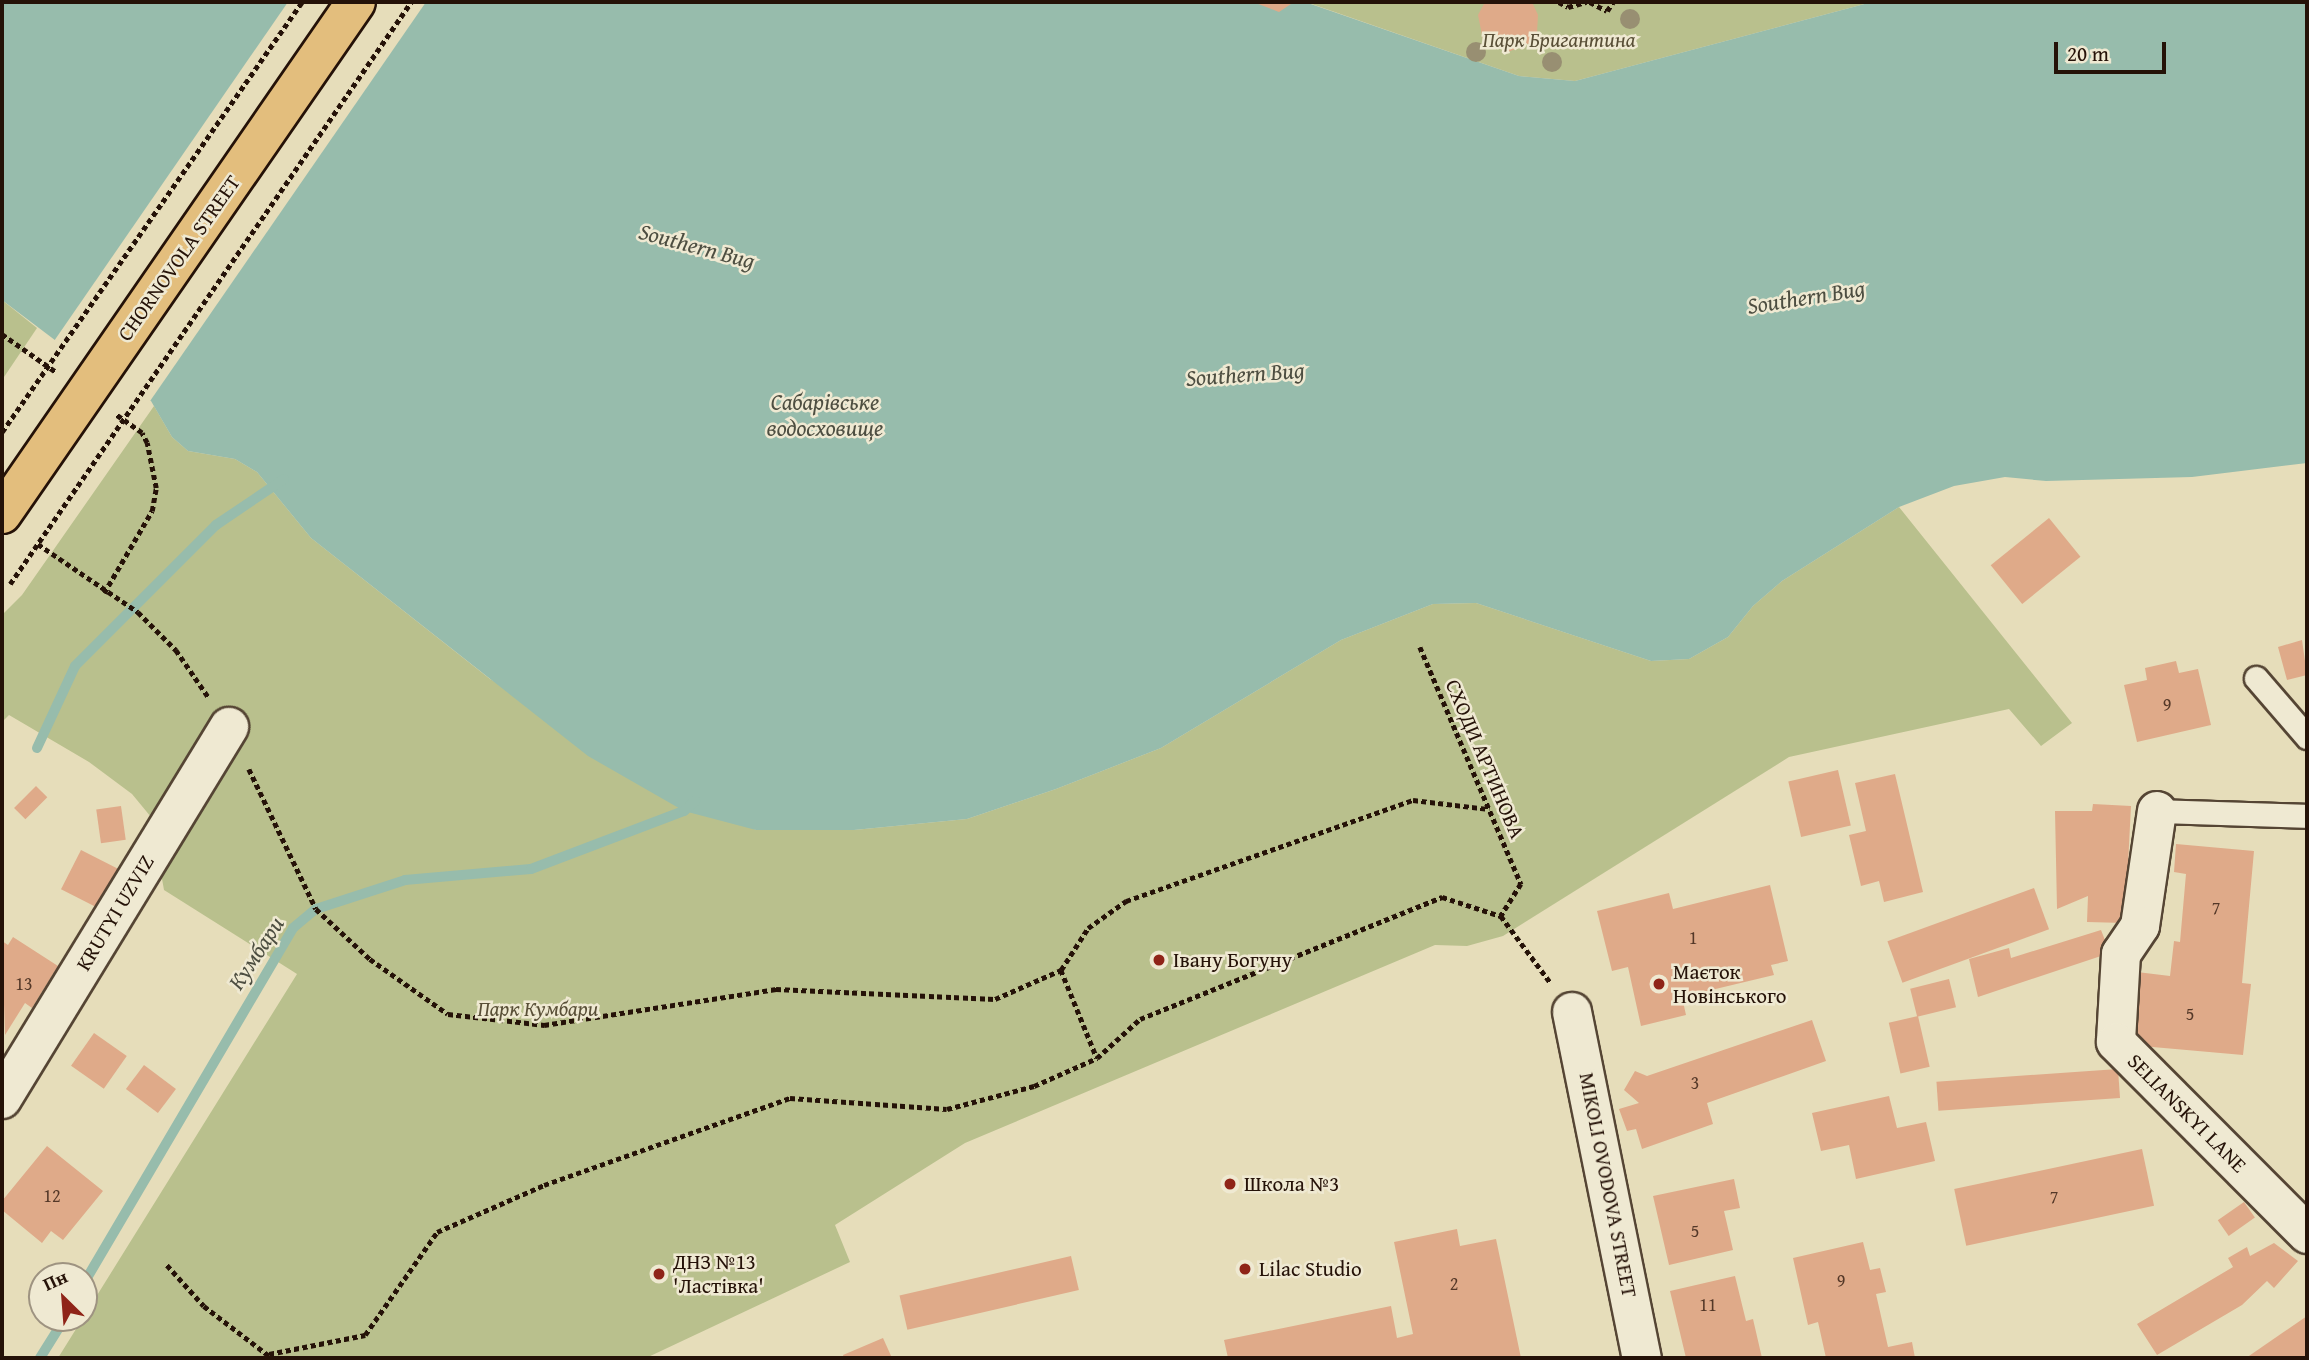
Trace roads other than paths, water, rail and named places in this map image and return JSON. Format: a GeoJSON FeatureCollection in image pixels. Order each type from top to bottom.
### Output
{"type":"FeatureCollection","features":[{"type":"Feature","properties":{"kind":"main road","name":"CHORNOVOLA STREET"},"geometry":{"type":"LineString","coordinates":[[2,514],[356,2]]}},
{"type":"Feature","properties":{"kind":"street","name":"KRUTYI UZVIZ"},"geometry":{"type":"LineString","coordinates":[[2,1099],[229,727]]}},
{"type":"Feature","properties":{"kind":"street","name":"SELIANSKYI LANE"},"geometry":{"type":"LineString","coordinates":[[2157,811],[2140,926],[2121,954],[2116,1042],[2307,1234]]}},
{"type":"Feature","properties":{"kind":"street","name":"MIKOLI OVODOVA STREET"},"geometry":{"type":"LineString","coordinates":[[1572,1012],[1642,1358]]}},
{"type":"Feature","properties":{"kind":"lane"},"geometry":{"type":"LineString","coordinates":[[2256,678],[2307,737]]}},
{"type":"Feature","properties":{"kind":"lane"},"geometry":{"type":"LineString","coordinates":[[2157,811],[2307,816]]}},
{"type":"Feature","properties":{"kind":"water","name":"Сабарівське водосховище"},"geometry":{"type":"Polygon","coordinates":[[[2,2],[1305,2],[1519,76],[1575,81],[1872,2],[2307,2],[2307,463],[2192,477],[2046,481],[2005,477],[1954,486],[1899,507],[1782,581],[1753,606],[1728,637],[1689,659],[1651,661],[1476,603],[1433,604],[1341,640],[1161,748],[1056,789],[967,819],[854,830],[756,830],[684,811],[588,756],[311,538],[257,472],[235,459],[188,451],[172,437],[151,401],[109,381],[2,300],[2,2]]]}},
{"type":"Feature","properties":{"kind":"waterway"},"geometry":{"type":"LineString","coordinates":[[37,748],[75,666],[216,525],[284,479]]}},
{"type":"Feature","properties":{"kind":"waterway","name":"Кумбари"},"geometry":{"type":"LineString","coordinates":[[96,1262],[293,928],[316,909],[405,880],[531,869],[684,811],[695,801]]}},
{"type":"Feature","properties":{"kind":"waterway","name":"Кумбари"},"geometry":{"type":"LineString","coordinates":[[40,1358],[56,1332]]}},
{"type":"Feature","properties":{"kind":"place","name":"Івану Богуну"},"geometry":{"type":"Point","coordinates":[1159,960]}},
{"type":"Feature","properties":{"kind":"place","name":"Маєток Новінського"},"geometry":{"type":"Point","coordinates":[1659,984]}},
{"type":"Feature","properties":{"kind":"place","name":"Школа №3"},"geometry":{"type":"Point","coordinates":[1230,1184]}},
{"type":"Feature","properties":{"kind":"place","name":"Lilac Studio"},"geometry":{"type":"Point","coordinates":[1245,1269]}},
{"type":"Feature","properties":{"kind":"place","name":"ДНЗ №13 'Ластівка'"},"geometry":{"type":"Point","coordinates":[659,1274]}},
{"type":"Feature","properties":{"kind":"park label","name":"Парк Бригантина"},"geometry":{"type":"Point","coordinates":[1559,40]}},
{"type":"Feature","properties":{"kind":"park label","name":"Парк Кумбари"},"geometry":{"type":"Point","coordinates":[538,1009]}},
{"type":"Feature","properties":{"kind":"water label","name":"Southern Bug"},"geometry":{"type":"Point","coordinates":[697,246]}},
{"type":"Feature","properties":{"kind":"water label","name":"Southern Bug"},"geometry":{"type":"Point","coordinates":[1806,297]}},
{"type":"Feature","properties":{"kind":"water label","name":"Southern Bug"},"geometry":{"type":"Point","coordinates":[1245,374]}}]}
